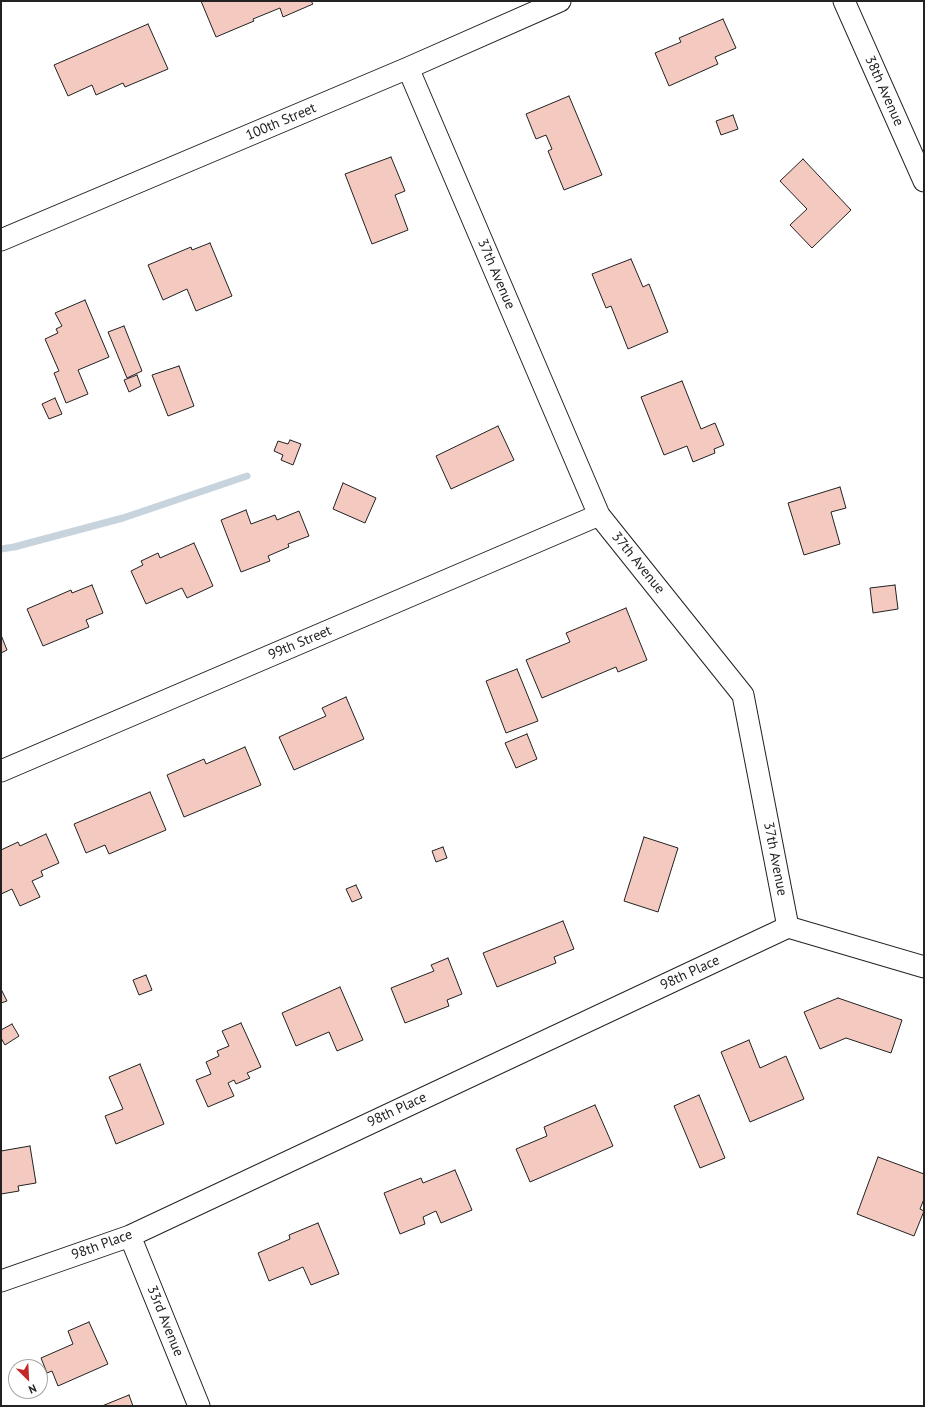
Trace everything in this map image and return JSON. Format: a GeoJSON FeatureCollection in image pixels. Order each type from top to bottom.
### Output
{"type":"FeatureCollection","features":[{"type":"Feature","properties":{"kind":"street","name":"100th Street"},"geometry":{"type":"LineString","coordinates":[[1,240],[408,68],[560,1]]}},
{"type":"Feature","properties":{"kind":"street","name":"38th Avenue"},"geometry":{"type":"LineString","coordinates":[[844,1],[924,181]]}},
{"type":"Feature","properties":{"kind":"street","name":"37th Avenue"},"geometry":{"type":"LineString","coordinates":[[408,68],[599,514],[743,695],[788,927]]}},
{"type":"Feature","properties":{"kind":"street","name":"99th Street"},"geometry":{"type":"LineString","coordinates":[[1,771],[599,514]]}},
{"type":"Feature","properties":{"kind":"street"},"geometry":{"type":"LineString","coordinates":[[788,927],[924,967]]}},
{"type":"Feature","properties":{"kind":"street","name":"98th Place"},"geometry":{"type":"LineString","coordinates":[[1,1281],[130,1236],[788,927]]}},
{"type":"Feature","properties":{"kind":"street","name":"33rd Avenue"},"geometry":{"type":"LineString","coordinates":[[130,1236],[199,1406]]}},
{"type":"Feature","properties":{"kind":"building"},"geometry":{"type":"Polygon","coordinates":[[[201,1],[311,1],[313,4],[283,17],[280,8],[216,37],[201,1]]]}},
{"type":"Feature","properties":{"kind":"building"},"geometry":{"type":"Polygon","coordinates":[[[723,19],[736,48],[715,57],[718,64],[669,86],[655,53],[681,42],[679,38],[723,19]]]}},
{"type":"Feature","properties":{"kind":"building"},"geometry":{"type":"Polygon","coordinates":[[[148,24],[168,69],[125,87],[123,83],[96,95],[92,85],[68,96],[54,65],[148,24]]]}},
{"type":"Feature","properties":{"kind":"building"},"geometry":{"type":"Polygon","coordinates":[[[569,96],[602,175],[564,190],[548,151],[552,149],[546,135],[536,139],[526,114],[569,96]]]}},
{"type":"Feature","properties":{"kind":"building"},"geometry":{"type":"Polygon","coordinates":[[[733,115],[738,129],[721,135],[716,121],[733,115]]]}},
{"type":"Feature","properties":{"kind":"building"},"geometry":{"type":"Polygon","coordinates":[[[391,157],[405,191],[395,195],[408,230],[372,244],[345,174],[391,157]]]}},
{"type":"Feature","properties":{"kind":"building"},"geometry":{"type":"Polygon","coordinates":[[[803,159],[851,210],[812,248],[790,225],[807,209],[780,181],[803,159]]]}},
{"type":"Feature","properties":{"kind":"building"},"geometry":{"type":"Polygon","coordinates":[[[210,243],[232,296],[196,311],[187,289],[163,300],[148,265],[191,247],[192,250],[210,243]]]}},
{"type":"Feature","properties":{"kind":"building"},"geometry":{"type":"Polygon","coordinates":[[[631,259],[643,287],[649,284],[668,332],[628,349],[611,306],[606,308],[592,274],[631,259]]]}},
{"type":"Feature","properties":{"kind":"building"},"geometry":{"type":"Polygon","coordinates":[[[85,300],[109,357],[78,370],[88,394],[66,403],[54,373],[59,371],[45,339],[58,333],[56,329],[62,326],[55,313],[85,300]]]}},
{"type":"Feature","properties":{"kind":"building"},"geometry":{"type":"Polygon","coordinates":[[[124,326],[142,371],[127,378],[108,332],[124,326]]]}},
{"type":"Feature","properties":{"kind":"building"},"geometry":{"type":"Polygon","coordinates":[[[179,366],[194,406],[168,416],[152,375],[179,366]]]}},
{"type":"Feature","properties":{"kind":"building"},"geometry":{"type":"Polygon","coordinates":[[[137,375],[141,386],[129,392],[124,380],[137,375]]]}},
{"type":"Feature","properties":{"kind":"building"},"geometry":{"type":"Polygon","coordinates":[[[682,381],[701,429],[715,423],[724,445],[714,449],[715,453],[693,462],[687,446],[664,455],[641,397],[682,381]]]}},
{"type":"Feature","properties":{"kind":"building"},"geometry":{"type":"Polygon","coordinates":[[[55,398],[62,414],[49,419],[42,404],[55,398]]]}},
{"type":"Feature","properties":{"kind":"building"},"geometry":{"type":"Polygon","coordinates":[[[498,426],[514,460],[451,489],[436,456],[498,426]]]}},
{"type":"Feature","properties":{"kind":"building"},"geometry":{"type":"Polygon","coordinates":[[[290,440],[301,444],[293,465],[281,460],[283,455],[274,451],[278,441],[288,444],[290,440]]]}},
{"type":"Feature","properties":{"kind":"building"},"geometry":{"type":"Polygon","coordinates":[[[343,483],[376,498],[365,523],[333,509],[343,483]]]}},
{"type":"Feature","properties":{"kind":"building"},"geometry":{"type":"Polygon","coordinates":[[[840,487],[846,508],[831,512],[840,544],[804,555],[788,503],[840,487]]]}},
{"type":"Feature","properties":{"kind":"building"},"geometry":{"type":"Polygon","coordinates":[[[246,510],[251,524],[275,515],[277,520],[299,511],[309,536],[288,544],[289,547],[268,556],[270,561],[241,572],[221,520],[246,510]]]}},
{"type":"Feature","properties":{"kind":"building"},"geometry":{"type":"Polygon","coordinates":[[[194,543],[213,586],[187,598],[182,588],[146,604],[131,571],[143,565],[141,561],[158,553],[160,558],[194,543]]]}},
{"type":"Feature","properties":{"kind":"building"},"geometry":{"type":"Polygon","coordinates":[[[92,585],[103,613],[86,620],[89,627],[43,646],[27,609],[71,590],[72,593],[92,585]]]}},
{"type":"Feature","properties":{"kind":"building"},"geometry":{"type":"Polygon","coordinates":[[[895,585],[898,609],[873,613],[870,588],[895,585]]]}},
{"type":"Feature","properties":{"kind":"building"},"geometry":{"type":"Polygon","coordinates":[[[626,608],[647,660],[618,672],[616,667],[542,698],[526,660],[570,642],[566,633],[626,608]]]}},
{"type":"Feature","properties":{"kind":"building"},"geometry":{"type":"Polygon","coordinates":[[[1,635],[7,650],[1,653],[1,635]]]}},
{"type":"Feature","properties":{"kind":"building"},"geometry":{"type":"Polygon","coordinates":[[[517,669],[538,721],[506,733],[486,681],[517,669]]]}},
{"type":"Feature","properties":{"kind":"building"},"geometry":{"type":"Polygon","coordinates":[[[346,697],[364,739],[294,770],[279,737],[326,716],[322,708],[346,697]]]}},
{"type":"Feature","properties":{"kind":"building"},"geometry":{"type":"Polygon","coordinates":[[[527,734],[537,759],[516,768],[505,743],[527,734]]]}},
{"type":"Feature","properties":{"kind":"building"},"geometry":{"type":"Polygon","coordinates":[[[245,747],[261,785],[184,817],[167,775],[204,759],[206,764],[245,747]]]}},
{"type":"Feature","properties":{"kind":"building"},"geometry":{"type":"Polygon","coordinates":[[[150,792],[166,830],[109,854],[105,845],[86,853],[74,824],[150,792]]]}},
{"type":"Feature","properties":{"kind":"building"},"geometry":{"type":"Polygon","coordinates":[[[46,834],[59,863],[41,871],[43,876],[32,881],[40,897],[20,906],[12,889],[1,894],[1,850],[18,842],[20,846],[46,834]]]}},
{"type":"Feature","properties":{"kind":"building"},"geometry":{"type":"Polygon","coordinates":[[[644,837],[678,848],[658,912],[624,901],[644,837]]]}},
{"type":"Feature","properties":{"kind":"building"},"geometry":{"type":"Polygon","coordinates":[[[443,847],[447,858],[436,862],[432,851],[443,847]]]}},
{"type":"Feature","properties":{"kind":"building"},"geometry":{"type":"Polygon","coordinates":[[[356,885],[362,898],[352,902],[346,889],[356,885]]]}},
{"type":"Feature","properties":{"kind":"building"},"geometry":{"type":"Polygon","coordinates":[[[563,921],[574,949],[554,957],[556,963],[497,987],[483,953],[563,921]]]}},
{"type":"Feature","properties":{"kind":"building"},"geometry":{"type":"Polygon","coordinates":[[[448,958],[462,994],[447,1000],[449,1006],[405,1023],[391,988],[434,971],[431,965],[448,958]]]}},
{"type":"Feature","properties":{"kind":"building"},"geometry":{"type":"Polygon","coordinates":[[[146,975],[152,990],[139,995],[133,980],[146,975]]]}},
{"type":"Feature","properties":{"kind":"building"},"geometry":{"type":"Polygon","coordinates":[[[340,987],[363,1040],[337,1051],[329,1032],[296,1046],[282,1013],[340,987]]]}},
{"type":"Feature","properties":{"kind":"building"},"geometry":{"type":"Polygon","coordinates":[[[1,989],[7,1001],[1,1003],[1,989]]]}},
{"type":"Feature","properties":{"kind":"building"},"geometry":{"type":"Polygon","coordinates":[[[838,998],[902,1020],[891,1053],[846,1038],[820,1049],[804,1012],[838,998]]]}},
{"type":"Feature","properties":{"kind":"building"},"geometry":{"type":"Polygon","coordinates":[[[241,1023],[261,1067],[247,1073],[250,1078],[236,1084],[234,1080],[228,1083],[234,1096],[208,1107],[196,1080],[211,1074],[206,1062],[219,1056],[217,1051],[229,1046],[222,1031],[241,1023]]]}},
{"type":"Feature","properties":{"kind":"building"},"geometry":{"type":"Polygon","coordinates":[[[12,1024],[19,1036],[5,1045],[1,1038],[1,1030],[12,1024]]]}},
{"type":"Feature","properties":{"kind":"building"},"geometry":{"type":"Polygon","coordinates":[[[749,1040],[760,1068],[786,1056],[804,1099],[750,1122],[721,1052],[749,1040]]]}},
{"type":"Feature","properties":{"kind":"building"},"geometry":{"type":"Polygon","coordinates":[[[140,1064],[164,1124],[116,1144],[105,1116],[123,1109],[109,1077],[140,1064]]]}},
{"type":"Feature","properties":{"kind":"building"},"geometry":{"type":"Polygon","coordinates":[[[699,1095],[725,1158],[700,1168],[674,1106],[699,1095]]]}},
{"type":"Feature","properties":{"kind":"building"},"geometry":{"type":"Polygon","coordinates":[[[595,1105],[613,1146],[530,1182],[516,1149],[547,1136],[544,1127],[595,1105]]]}},
{"type":"Feature","properties":{"kind":"building"},"geometry":{"type":"Polygon","coordinates":[[[30,1146],[36,1183],[18,1186],[19,1191],[1,1194],[1,1151],[30,1146]]]}},
{"type":"Feature","properties":{"kind":"building"},"geometry":{"type":"Polygon","coordinates":[[[878,1157],[924,1174],[924,1199],[920,1209],[924,1211],[914,1236],[857,1214],[878,1157]]]}},
{"type":"Feature","properties":{"kind":"building"},"geometry":{"type":"Polygon","coordinates":[[[455,1170],[472,1210],[441,1223],[436,1211],[423,1217],[425,1224],[400,1234],[384,1193],[421,1178],[423,1183],[455,1170]]]}},
{"type":"Feature","properties":{"kind":"building"},"geometry":{"type":"Polygon","coordinates":[[[318,1223],[339,1274],[311,1285],[303,1267],[269,1281],[258,1253],[290,1239],[289,1235],[318,1223]]]}},
{"type":"Feature","properties":{"kind":"building"},"geometry":{"type":"Polygon","coordinates":[[[89,1322],[108,1364],[58,1386],[52,1371],[48,1373],[48,1359],[41,1358],[73,1344],[68,1331],[89,1322]]]}},
{"type":"Feature","properties":{"kind":"building"},"geometry":{"type":"Polygon","coordinates":[[[129,1395],[133,1406],[102,1406],[129,1395]]]}},
{"type":"Feature","properties":{"kind":"waterway"},"geometry":{"type":"LineString","coordinates":[[1,549],[14,547],[123,518],[247,476]]}}]}
